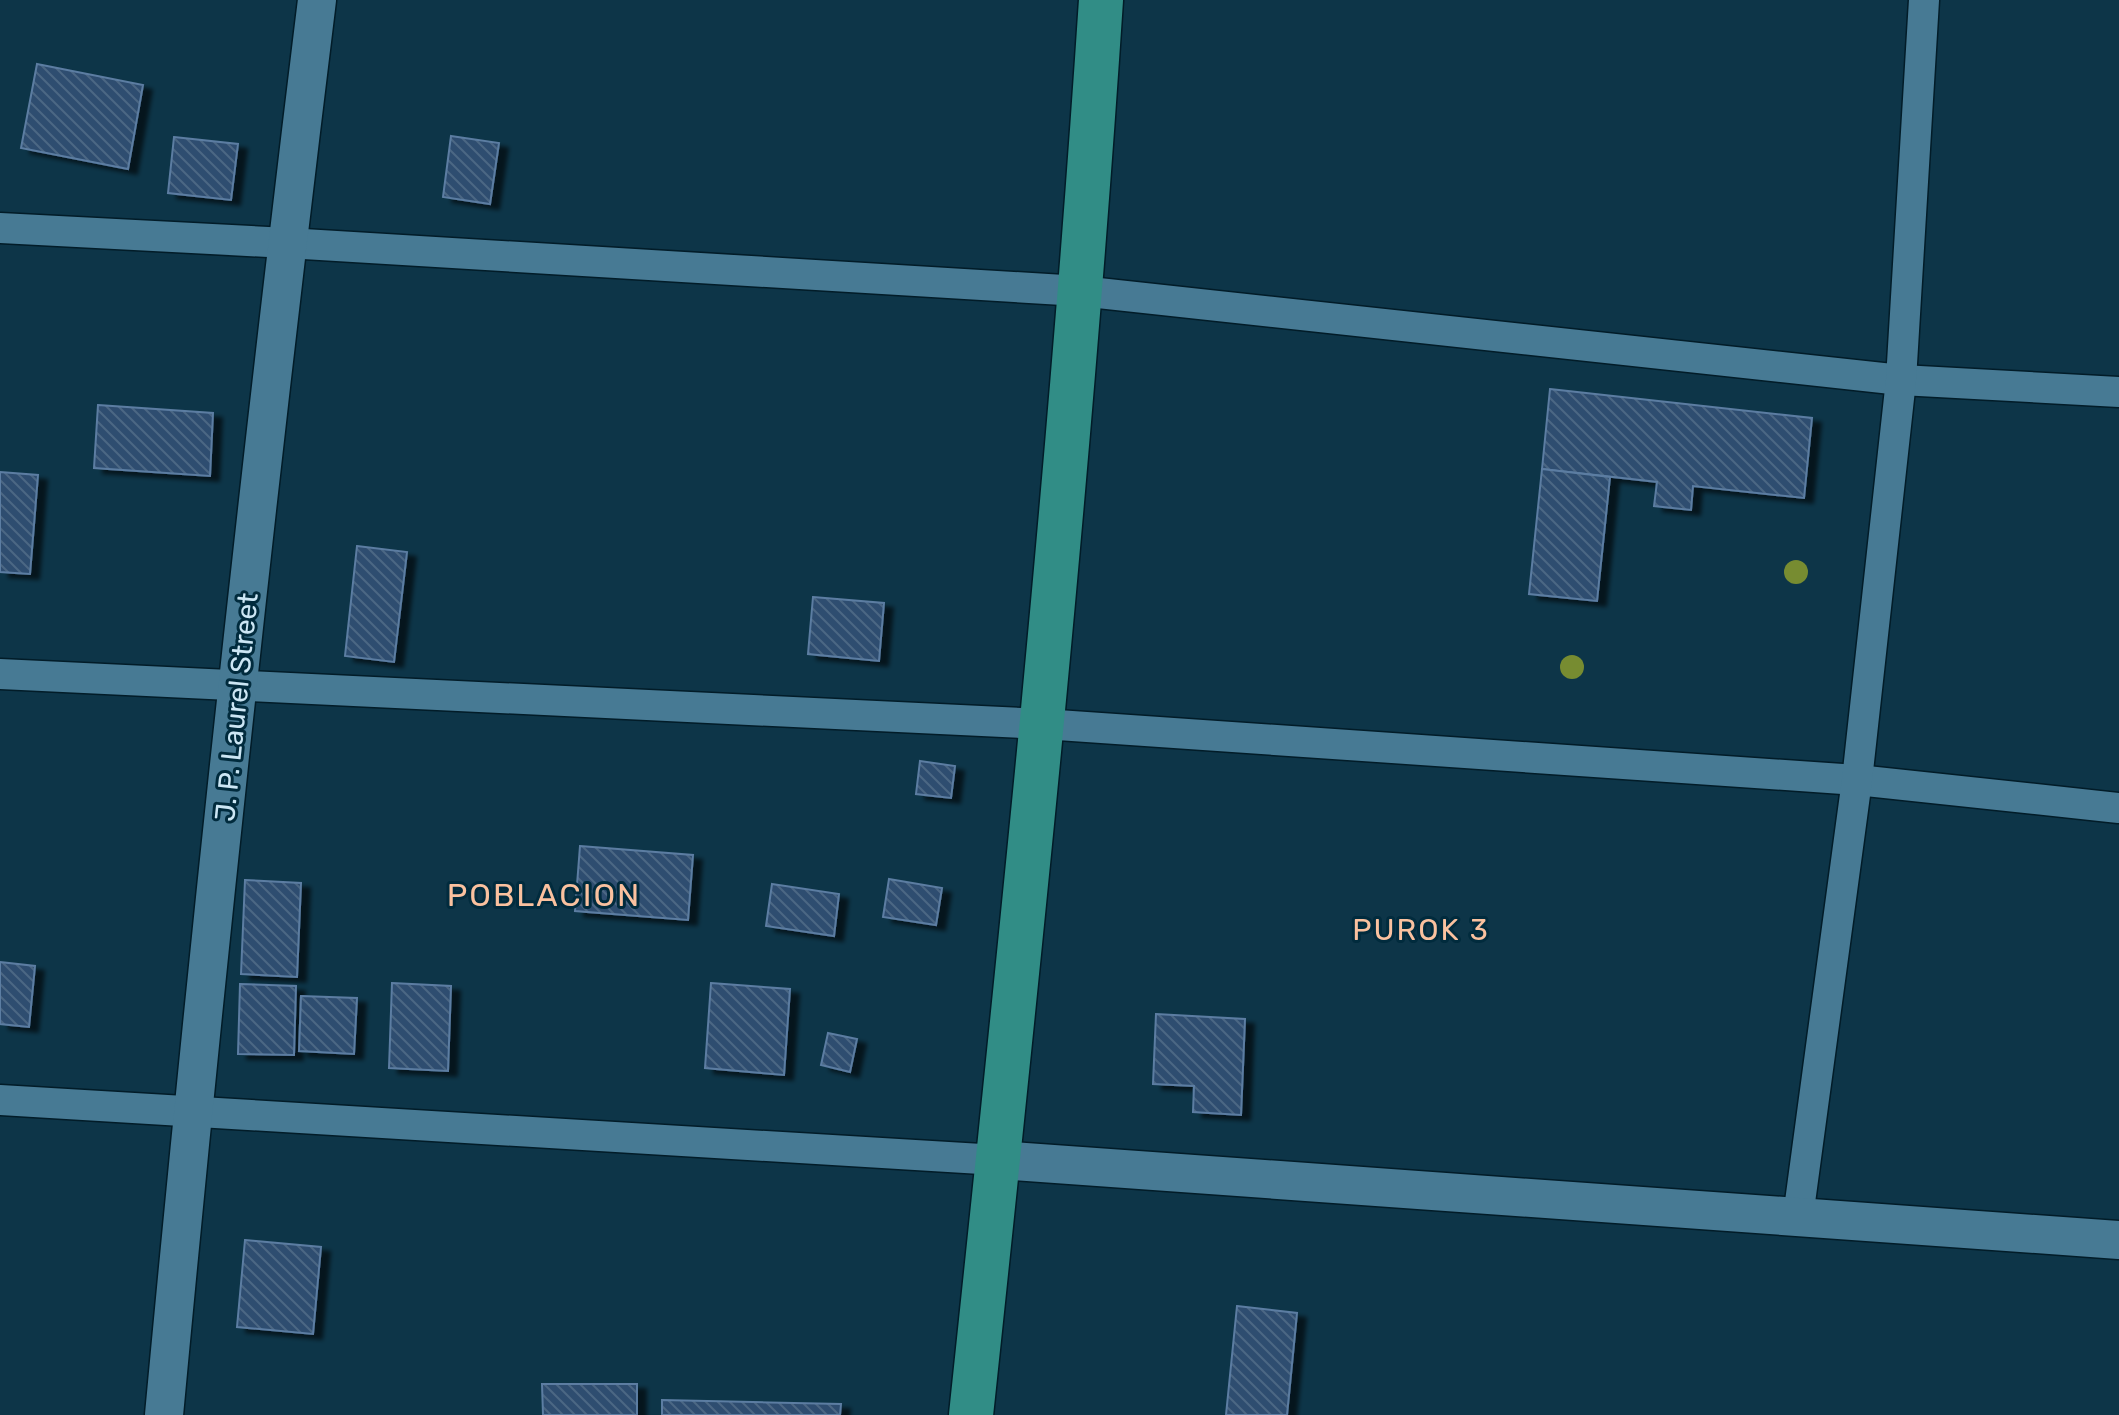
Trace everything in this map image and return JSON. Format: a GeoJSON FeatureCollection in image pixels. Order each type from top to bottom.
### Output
{"type":"FeatureCollection","features":[{"type":"Feature","properties":{"kind":"main road"},"geometry":{"type":"LineString","coordinates":[[971,1415],[1063,515],[1101,0]]}},
{"type":"Feature","properties":{"kind":"street","name":"J. P. Laurel Street"},"geometry":{"type":"LineString","coordinates":[[164,1415],[192,1112],[287,243],[317,0]]}},
{"type":"Feature","properties":{"kind":"street"},"geometry":{"type":"LineString","coordinates":[[1798,1217],[1857,780],[1901,380],[1924,0]]}},
{"type":"Feature","properties":{"kind":"street"},"geometry":{"type":"LineString","coordinates":[[0,228],[1080,291],[1901,380],[2119,392]]}},
{"type":"Feature","properties":{"kind":"street"},"geometry":{"type":"LineString","coordinates":[[0,674],[1043,724],[1857,780],[2119,808]]}},
{"type":"Feature","properties":{"kind":"street"},"geometry":{"type":"LineString","coordinates":[[0,1100],[998,1160],[2119,1240]]}},
{"type":"Feature","properties":{"kind":"building"},"geometry":{"type":"Polygon","coordinates":[[[37,64],[143,85],[128,169],[21,148],[37,64]]]}},
{"type":"Feature","properties":{"kind":"building"},"geometry":{"type":"Polygon","coordinates":[[[451,136],[499,143],[490,204],[443,197],[451,136]]]}},
{"type":"Feature","properties":{"kind":"building"},"geometry":{"type":"Polygon","coordinates":[[[174,137],[238,144],[231,200],[168,193],[174,137]]]}},
{"type":"Feature","properties":{"kind":"building"},"geometry":{"type":"Polygon","coordinates":[[[1550,389],[1812,418],[1804,498],[1693,486],[1691,510],[1654,506],[1657,482],[1542,469],[1550,389]]]}},
{"type":"Feature","properties":{"kind":"building"},"geometry":{"type":"Polygon","coordinates":[[[98,405],[213,413],[210,476],[94,468],[98,405]]]}},
{"type":"Feature","properties":{"kind":"building"},"geometry":{"type":"Polygon","coordinates":[[[1542,469],[1610,477],[1597,601],[1529,594],[1542,469]]]}},
{"type":"Feature","properties":{"kind":"building"},"geometry":{"type":"Polygon","coordinates":[[[0,472],[38,475],[30,574],[0,572],[0,472]]]}},
{"type":"Feature","properties":{"kind":"building"},"geometry":{"type":"Polygon","coordinates":[[[357,546],[407,552],[394,662],[345,656],[357,546]]]}},
{"type":"Feature","properties":{"kind":"building"},"geometry":{"type":"Polygon","coordinates":[[[813,597],[884,603],[879,661],[808,654],[813,597]]]}},
{"type":"Feature","properties":{"kind":"building"},"geometry":{"type":"Polygon","coordinates":[[[920,761],[955,766],[951,798],[916,794],[920,761]]]}},
{"type":"Feature","properties":{"kind":"building"},"geometry":{"type":"Polygon","coordinates":[[[580,846],[693,855],[688,920],[575,911],[580,846]]]}},
{"type":"Feature","properties":{"kind":"building"},"geometry":{"type":"Polygon","coordinates":[[[889,879],[942,888],[936,925],[883,917],[889,879]]]}},
{"type":"Feature","properties":{"kind":"building"},"geometry":{"type":"Polygon","coordinates":[[[245,880],[301,883],[297,977],[241,974],[245,880]]]}},
{"type":"Feature","properties":{"kind":"building"},"geometry":{"type":"Polygon","coordinates":[[[772,884],[839,894],[834,936],[766,926],[772,884]]]}},
{"type":"Feature","properties":{"kind":"building"},"geometry":{"type":"Polygon","coordinates":[[[0,962],[35,966],[29,1027],[0,1024],[0,962]]]}},
{"type":"Feature","properties":{"kind":"building"},"geometry":{"type":"Polygon","coordinates":[[[392,983],[451,986],[448,1071],[389,1068],[392,983]]]}},
{"type":"Feature","properties":{"kind":"building"},"geometry":{"type":"Polygon","coordinates":[[[711,983],[790,989],[784,1075],[705,1068],[711,983]]]}},
{"type":"Feature","properties":{"kind":"building"},"geometry":{"type":"Polygon","coordinates":[[[240,984],[296,986],[294,1055],[238,1054],[240,984]]]}},
{"type":"Feature","properties":{"kind":"building"},"geometry":{"type":"Polygon","coordinates":[[[301,996],[357,998],[354,1054],[299,1051],[301,996]]]}},
{"type":"Feature","properties":{"kind":"building"},"geometry":{"type":"Polygon","coordinates":[[[1156,1014],[1245,1019],[1241,1115],[1193,1112],[1194,1086],[1153,1084],[1156,1014]]]}},
{"type":"Feature","properties":{"kind":"building"},"geometry":{"type":"Polygon","coordinates":[[[828,1033],[857,1039],[850,1072],[821,1065],[828,1033]]]}},
{"type":"Feature","properties":{"kind":"building"},"geometry":{"type":"Polygon","coordinates":[[[245,1240],[321,1247],[313,1334],[237,1327],[245,1240]]]}},
{"type":"Feature","properties":{"kind":"building"},"geometry":{"type":"Polygon","coordinates":[[[1237,1306],[1297,1313],[1287,1415],[1226,1415],[1237,1306]]]}},
{"type":"Feature","properties":{"kind":"building"},"geometry":{"type":"Polygon","coordinates":[[[542,1384],[637,1384],[637,1415],[543,1415],[542,1384]]]}},
{"type":"Feature","properties":{"kind":"building"},"geometry":{"type":"Polygon","coordinates":[[[662,1400],[841,1404],[840,1415],[662,1415],[662,1400]]]}},
{"type":"Feature","properties":{"kind":"district","name":"POBLACION"},"geometry":{"type":"Point","coordinates":[544,895]}},
{"type":"Feature","properties":{"kind":"district","name":"PUROK 3"},"geometry":{"type":"Point","coordinates":[1421,930]}}]}
